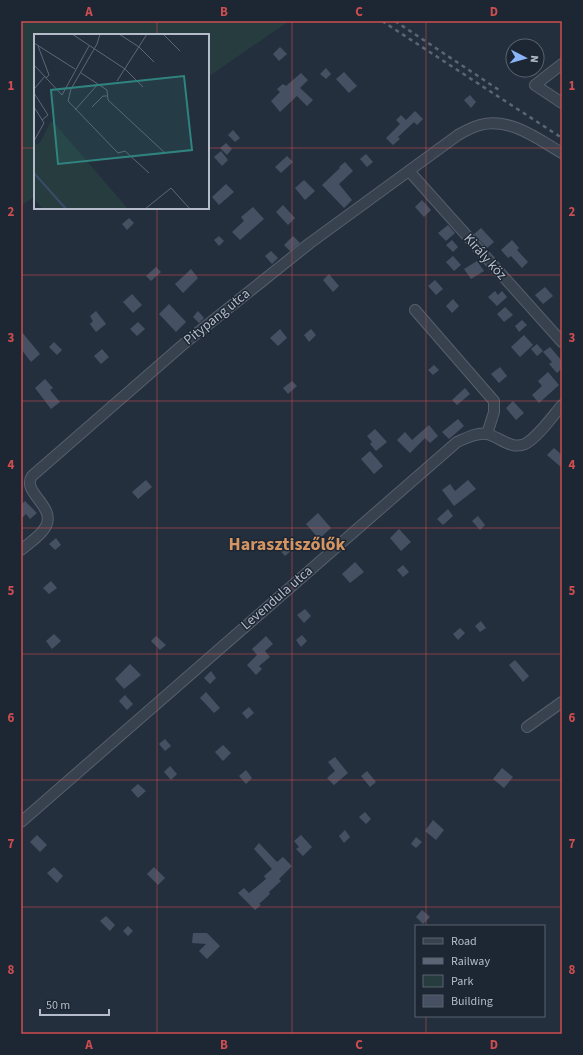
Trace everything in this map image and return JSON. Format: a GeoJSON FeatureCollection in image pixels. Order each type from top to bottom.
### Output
{"type":"FeatureCollection","features":[{"type":"Feature","properties":{"kind":"street"},"geometry":{"type":"LineString","coordinates":[[562,64],[535,85],[562,103]]}},
{"type":"Feature","properties":{"kind":"street","name":"Pitypang utca"},"geometry":{"type":"LineString","coordinates":[[21,550],[43,530],[48,520],[47,512],[30,486],[29,482],[32,476],[186,342],[310,243],[458,135],[474,127],[497,122],[516,128],[562,153]]}},
{"type":"Feature","properties":{"kind":"street","name":"Király köz"},"geometry":{"type":"LineString","coordinates":[[409,171],[562,342]]}},
{"type":"Feature","properties":{"kind":"street"},"geometry":{"type":"LineString","coordinates":[[415,310],[494,401],[494,412],[487,434],[512,445],[525,444],[532,439],[562,405]]}},
{"type":"Feature","properties":{"kind":"street","name":"Levendula utca"},"geometry":{"type":"LineString","coordinates":[[21,822],[457,442],[471,436],[487,434]]}},
{"type":"Feature","properties":{"kind":"street"},"geometry":{"type":"LineString","coordinates":[[527,727],[562,702]]}},
{"type":"Feature","properties":{"kind":"green space"},"geometry":{"type":"Polygon","coordinates":[[[21,21],[289,21],[209,76],[209,34],[34,34],[34,197],[21,206],[21,21]]]}},
{"type":"Feature","properties":{"kind":"building"},"geometry":{"type":"Polygon","coordinates":[[[280,47],[287,54],[279,61],[273,54],[280,47]]]}},
{"type":"Feature","properties":{"kind":"building"},"geometry":{"type":"Polygon","coordinates":[[[326,68],[331,74],[326,79],[320,74],[326,68]]]}},
{"type":"Feature","properties":{"kind":"building"},"geometry":{"type":"Polygon","coordinates":[[[344,72],[357,86],[349,93],[336,79],[344,72]]]}},
{"type":"Feature","properties":{"kind":"building"},"geometry":{"type":"Polygon","coordinates":[[[301,73],[308,80],[300,88],[313,100],[307,106],[297,96],[280,112],[271,101],[280,92],[277,89],[283,84],[286,86],[301,73]]]}},
{"type":"Feature","properties":{"kind":"building"},"geometry":{"type":"Polygon","coordinates":[[[470,95],[476,102],[471,108],[464,100],[470,95]]]}},
{"type":"Feature","properties":{"kind":"building"},"geometry":{"type":"Polygon","coordinates":[[[415,111],[423,119],[417,125],[414,122],[398,137],[400,139],[393,145],[386,138],[400,124],[396,120],[401,115],[406,120],[415,111]]]}},
{"type":"Feature","properties":{"kind":"building"},"geometry":{"type":"Polygon","coordinates":[[[233,130],[240,138],[235,142],[228,135],[233,130]]]}},
{"type":"Feature","properties":{"kind":"building"},"geometry":{"type":"Polygon","coordinates":[[[226,143],[232,149],[227,155],[220,148],[226,143]]]}},
{"type":"Feature","properties":{"kind":"building"},"geometry":{"type":"Polygon","coordinates":[[[221,151],[228,160],[222,166],[214,157],[221,151]]]}},
{"type":"Feature","properties":{"kind":"building"},"geometry":{"type":"Polygon","coordinates":[[[366,154],[373,162],[367,167],[360,159],[366,154]]]}},
{"type":"Feature","properties":{"kind":"building"},"geometry":{"type":"Polygon","coordinates":[[[287,156],[293,162],[281,173],[275,167],[287,156]]]}},
{"type":"Feature","properties":{"kind":"building"},"geometry":{"type":"Polygon","coordinates":[[[345,162],[353,171],[339,184],[352,200],[344,208],[322,185],[345,162]]]}},
{"type":"Feature","properties":{"kind":"building"},"geometry":{"type":"Polygon","coordinates":[[[304,180],[315,191],[305,200],[295,188],[304,180]]]}},
{"type":"Feature","properties":{"kind":"building"},"geometry":{"type":"Polygon","coordinates":[[[226,184],[234,192],[219,205],[212,197],[226,184]]]}},
{"type":"Feature","properties":{"kind":"building"},"geometry":{"type":"Polygon","coordinates":[[[422,200],[431,210],[424,217],[415,207],[422,200]]]}},
{"type":"Feature","properties":{"kind":"building"},"geometry":{"type":"Polygon","coordinates":[[[283,205],[295,218],[288,225],[276,212],[283,205]]]}},
{"type":"Feature","properties":{"kind":"building"},"geometry":{"type":"Polygon","coordinates":[[[253,207],[264,219],[240,240],[232,232],[244,221],[241,217],[253,207]]]}},
{"type":"Feature","properties":{"kind":"building"},"geometry":{"type":"Polygon","coordinates":[[[129,218],[134,223],[127,230],[122,224],[129,218]]]}},
{"type":"Feature","properties":{"kind":"building"},"geometry":{"type":"Polygon","coordinates":[[[448,225],[455,233],[446,241],[438,233],[448,225]]]}},
{"type":"Feature","properties":{"kind":"building"},"geometry":{"type":"Polygon","coordinates":[[[481,228],[494,242],[487,248],[474,234],[481,228]]]}},
{"type":"Feature","properties":{"kind":"building"},"geometry":{"type":"Polygon","coordinates":[[[219,236],[224,241],[219,246],[214,240],[219,236]]]}},
{"type":"Feature","properties":{"kind":"building"},"geometry":{"type":"Polygon","coordinates":[[[293,236],[300,243],[290,251],[284,245],[293,236]]]}},
{"type":"Feature","properties":{"kind":"building"},"geometry":{"type":"Polygon","coordinates":[[[452,240],[458,247],[453,252],[446,245],[452,240]]]}},
{"type":"Feature","properties":{"kind":"building"},"geometry":{"type":"Polygon","coordinates":[[[512,240],[519,248],[517,250],[528,262],[522,268],[511,256],[508,258],[501,250],[512,240]]]}},
{"type":"Feature","properties":{"kind":"building"},"geometry":{"type":"Polygon","coordinates":[[[271,251],[278,258],[272,264],[265,256],[271,251]]]}},
{"type":"Feature","properties":{"kind":"building"},"geometry":{"type":"Polygon","coordinates":[[[453,256],[461,265],[454,271],[446,262],[453,256]]]}},
{"type":"Feature","properties":{"kind":"building"},"geometry":{"type":"Polygon","coordinates":[[[477,261],[484,271],[471,279],[464,269],[477,261]]]}},
{"type":"Feature","properties":{"kind":"building"},"geometry":{"type":"Polygon","coordinates":[[[156,267],[161,272],[151,281],[146,276],[156,267]]]}},
{"type":"Feature","properties":{"kind":"building"},"geometry":{"type":"Polygon","coordinates":[[[191,269],[198,278],[183,293],[175,284],[191,269]]]}},
{"type":"Feature","properties":{"kind":"building"},"geometry":{"type":"Polygon","coordinates":[[[329,274],[339,286],[333,292],[323,280],[329,274]]]}},
{"type":"Feature","properties":{"kind":"building"},"geometry":{"type":"Polygon","coordinates":[[[435,280],[443,289],[436,295],[428,286],[435,280]]]}},
{"type":"Feature","properties":{"kind":"building"},"geometry":{"type":"Polygon","coordinates":[[[545,287],[553,296],[543,304],[535,295],[545,287]]]}},
{"type":"Feature","properties":{"kind":"building"},"geometry":{"type":"Polygon","coordinates":[[[495,291],[498,295],[502,291],[507,297],[497,306],[488,297],[495,291]]]}},
{"type":"Feature","properties":{"kind":"building"},"geometry":{"type":"Polygon","coordinates":[[[132,294],[142,305],[133,313],[123,302],[132,294]]]}},
{"type":"Feature","properties":{"kind":"building"},"geometry":{"type":"Polygon","coordinates":[[[453,299],[459,306],[452,313],[446,306],[453,299]]]}},
{"type":"Feature","properties":{"kind":"building"},"geometry":{"type":"Polygon","coordinates":[[[169,304],[186,322],[176,332],[159,314],[169,304]]]}},
{"type":"Feature","properties":{"kind":"building"},"geometry":{"type":"Polygon","coordinates":[[[505,307],[513,315],[504,322],[497,314],[505,307]]]}},
{"type":"Feature","properties":{"kind":"building"},"geometry":{"type":"Polygon","coordinates":[[[96,311],[106,324],[96,332],[90,324],[93,321],[90,316],[96,311]]]}},
{"type":"Feature","properties":{"kind":"building"},"geometry":{"type":"Polygon","coordinates":[[[198,311],[204,318],[199,323],[193,317],[198,311]]]}},
{"type":"Feature","properties":{"kind":"building"},"geometry":{"type":"Polygon","coordinates":[[[522,320],[527,325],[519,332],[515,326],[522,320]]]}},
{"type":"Feature","properties":{"kind":"building"},"geometry":{"type":"Polygon","coordinates":[[[138,322],[145,329],[137,336],[130,329],[138,322]]]}},
{"type":"Feature","properties":{"kind":"building"},"geometry":{"type":"Polygon","coordinates":[[[280,329],[287,338],[278,346],[270,338],[280,329]]]}},
{"type":"Feature","properties":{"kind":"building"},"geometry":{"type":"Polygon","coordinates":[[[311,329],[316,335],[309,342],[304,335],[311,329]]]}},
{"type":"Feature","properties":{"kind":"building"},"geometry":{"type":"Polygon","coordinates":[[[21,331],[40,354],[31,362],[21,349],[21,331]]]}},
{"type":"Feature","properties":{"kind":"building"},"geometry":{"type":"Polygon","coordinates":[[[524,335],[533,345],[520,357],[511,347],[524,335]]]}},
{"type":"Feature","properties":{"kind":"building"},"geometry":{"type":"Polygon","coordinates":[[[54,342],[62,350],[57,355],[49,347],[54,342]]]}},
{"type":"Feature","properties":{"kind":"building"},"geometry":{"type":"Polygon","coordinates":[[[537,344],[543,351],[537,356],[531,349],[537,344]]]}},
{"type":"Feature","properties":{"kind":"building"},"geometry":{"type":"Polygon","coordinates":[[[550,347],[562,361],[562,368],[557,373],[549,364],[552,362],[543,352],[550,347]]]}},
{"type":"Feature","properties":{"kind":"building"},"geometry":{"type":"Polygon","coordinates":[[[102,349],[109,357],[101,364],[94,356],[102,349]]]}},
{"type":"Feature","properties":{"kind":"building"},"geometry":{"type":"Polygon","coordinates":[[[434,365],[439,370],[433,375],[428,370],[434,365]]]}},
{"type":"Feature","properties":{"kind":"building"},"geometry":{"type":"Polygon","coordinates":[[[500,367],[507,376],[499,383],[491,374],[500,367]]]}},
{"type":"Feature","properties":{"kind":"building"},"geometry":{"type":"Polygon","coordinates":[[[548,372],[559,385],[539,403],[532,395],[542,386],[538,381],[548,372]]]}},
{"type":"Feature","properties":{"kind":"building"},"geometry":{"type":"Polygon","coordinates":[[[45,379],[53,388],[50,390],[60,402],[51,409],[35,388],[45,379]]]}},
{"type":"Feature","properties":{"kind":"building"},"geometry":{"type":"Polygon","coordinates":[[[292,381],[297,386],[288,394],[283,388],[292,381]]]}},
{"type":"Feature","properties":{"kind":"building"},"geometry":{"type":"Polygon","coordinates":[[[465,388],[470,394],[457,405],[452,400],[465,388]]]}},
{"type":"Feature","properties":{"kind":"building"},"geometry":{"type":"Polygon","coordinates":[[[513,401],[524,413],[516,420],[506,408],[513,401]]]}},
{"type":"Feature","properties":{"kind":"building"},"geometry":{"type":"Polygon","coordinates":[[[458,419],[464,426],[449,439],[442,432],[458,419]]]}},
{"type":"Feature","properties":{"kind":"building"},"geometry":{"type":"Polygon","coordinates":[[[429,425],[438,436],[430,443],[425,438],[410,453],[397,440],[405,432],[412,440],[429,425]]]}},
{"type":"Feature","properties":{"kind":"building"},"geometry":{"type":"Polygon","coordinates":[[[375,429],[387,442],[376,451],[370,444],[372,442],[367,436],[375,429]]]}},
{"type":"Feature","properties":{"kind":"building"},"geometry":{"type":"Polygon","coordinates":[[[554,448],[562,455],[562,468],[547,455],[554,448]]]}},
{"type":"Feature","properties":{"kind":"building"},"geometry":{"type":"Polygon","coordinates":[[[370,451],[383,466],[374,474],[361,459],[370,451]]]}},
{"type":"Feature","properties":{"kind":"building"},"geometry":{"type":"Polygon","coordinates":[[[146,480],[152,487],[138,499],[132,492],[146,480]]]}},
{"type":"Feature","properties":{"kind":"building"},"geometry":{"type":"Polygon","coordinates":[[[468,480],[476,489],[454,506],[442,490],[450,484],[455,491],[468,480]]]}},
{"type":"Feature","properties":{"kind":"building"},"geometry":{"type":"Polygon","coordinates":[[[25,501],[37,513],[30,519],[26,514],[21,519],[21,505],[25,501]]]}},
{"type":"Feature","properties":{"kind":"building"},"geometry":{"type":"Polygon","coordinates":[[[448,509],[453,516],[443,525],[437,519],[448,509]]]}},
{"type":"Feature","properties":{"kind":"building"},"geometry":{"type":"Polygon","coordinates":[[[318,513],[331,528],[319,539],[306,524],[318,513]]]}},
{"type":"Feature","properties":{"kind":"building"},"geometry":{"type":"Polygon","coordinates":[[[478,516],[485,525],[480,530],[472,521],[478,516]]]}},
{"type":"Feature","properties":{"kind":"building"},"geometry":{"type":"Polygon","coordinates":[[[399,529],[411,542],[401,551],[390,538],[399,529]]]}},
{"type":"Feature","properties":{"kind":"building"},"geometry":{"type":"Polygon","coordinates":[[[56,538],[61,545],[55,550],[49,544],[56,538]]]}},
{"type":"Feature","properties":{"kind":"building"},"geometry":{"type":"Polygon","coordinates":[[[284,541],[292,550],[285,556],[277,547],[284,541]]]}},
{"type":"Feature","properties":{"kind":"building"},"geometry":{"type":"Polygon","coordinates":[[[355,562],[364,572],[350,583],[342,574],[355,562]]]}},
{"type":"Feature","properties":{"kind":"building"},"geometry":{"type":"Polygon","coordinates":[[[403,565],[409,572],[403,577],[397,570],[403,565]]]}},
{"type":"Feature","properties":{"kind":"building"},"geometry":{"type":"Polygon","coordinates":[[[51,581],[57,588],[49,594],[43,588],[51,581]]]}},
{"type":"Feature","properties":{"kind":"building"},"geometry":{"type":"Polygon","coordinates":[[[305,609],[311,616],[304,623],[297,615],[305,609]]]}},
{"type":"Feature","properties":{"kind":"building"},"geometry":{"type":"Polygon","coordinates":[[[481,621],[486,628],[480,632],[475,626],[481,621]]]}},
{"type":"Feature","properties":{"kind":"building"},"geometry":{"type":"Polygon","coordinates":[[[460,628],[465,633],[458,640],[453,634],[460,628]]]}},
{"type":"Feature","properties":{"kind":"building"},"geometry":{"type":"Polygon","coordinates":[[[54,634],[61,641],[52,649],[46,641],[54,634]]]}},
{"type":"Feature","properties":{"kind":"building"},"geometry":{"type":"Polygon","coordinates":[[[302,635],[307,641],[301,647],[296,640],[302,635]]]}},
{"type":"Feature","properties":{"kind":"building"},"geometry":{"type":"Polygon","coordinates":[[[156,636],[166,645],[160,650],[151,641],[156,636]]]}},
{"type":"Feature","properties":{"kind":"building"},"geometry":{"type":"Polygon","coordinates":[[[266,636],[273,644],[265,651],[270,657],[259,666],[262,669],[256,675],[247,665],[257,655],[252,649],[266,636]]]}},
{"type":"Feature","properties":{"kind":"building"},"geometry":{"type":"Polygon","coordinates":[[[515,660],[529,676],[523,682],[509,665],[515,660]]]}},
{"type":"Feature","properties":{"kind":"building"},"geometry":{"type":"Polygon","coordinates":[[[130,664],[141,675],[124,689],[115,679],[130,664]]]}},
{"type":"Feature","properties":{"kind":"building"},"geometry":{"type":"Polygon","coordinates":[[[211,671],[216,678],[210,684],[204,678],[211,671]]]}},
{"type":"Feature","properties":{"kind":"building"},"geometry":{"type":"Polygon","coordinates":[[[206,692],[220,708],[214,713],[200,698],[206,692]]]}},
{"type":"Feature","properties":{"kind":"building"},"geometry":{"type":"Polygon","coordinates":[[[125,695],[133,704],[127,710],[119,701],[125,695]]]}},
{"type":"Feature","properties":{"kind":"building"},"geometry":{"type":"Polygon","coordinates":[[[249,707],[254,713],[247,719],[242,713],[249,707]]]}},
{"type":"Feature","properties":{"kind":"building"},"geometry":{"type":"Polygon","coordinates":[[[165,739],[171,746],[165,751],[159,744],[165,739]]]}},
{"type":"Feature","properties":{"kind":"building"},"geometry":{"type":"Polygon","coordinates":[[[223,745],[231,753],[223,761],[215,752],[223,745]]]}},
{"type":"Feature","properties":{"kind":"building"},"geometry":{"type":"Polygon","coordinates":[[[335,757],[348,773],[334,785],[327,778],[335,771],[328,762],[335,757]]]}},
{"type":"Feature","properties":{"kind":"building"},"geometry":{"type":"Polygon","coordinates":[[[170,766],[177,774],[171,780],[164,772],[170,766]]]}},
{"type":"Feature","properties":{"kind":"building"},"geometry":{"type":"Polygon","coordinates":[[[502,768],[513,777],[504,788],[493,779],[502,768]]]}},
{"type":"Feature","properties":{"kind":"building"},"geometry":{"type":"Polygon","coordinates":[[[246,770],[252,778],[246,784],[239,776],[246,770]]]}},
{"type":"Feature","properties":{"kind":"building"},"geometry":{"type":"Polygon","coordinates":[[[367,771],[376,782],[370,787],[361,776],[367,771]]]}},
{"type":"Feature","properties":{"kind":"building"},"geometry":{"type":"Polygon","coordinates":[[[138,784],[146,791],[138,798],[131,790],[138,784]]]}},
{"type":"Feature","properties":{"kind":"building"},"geometry":{"type":"Polygon","coordinates":[[[365,812],[371,819],[366,824],[359,817],[365,812]]]}},
{"type":"Feature","properties":{"kind":"building"},"geometry":{"type":"Polygon","coordinates":[[[433,820],[444,830],[436,840],[425,831],[433,820]]]}},
{"type":"Feature","properties":{"kind":"building"},"geometry":{"type":"Polygon","coordinates":[[[345,830],[350,837],[344,843],[339,836],[345,830]]]}},
{"type":"Feature","properties":{"kind":"building"},"geometry":{"type":"Polygon","coordinates":[[[37,835],[47,845],[40,852],[30,842],[37,835]]]}},
{"type":"Feature","properties":{"kind":"building"},"geometry":{"type":"Polygon","coordinates":[[[301,835],[312,847],[303,856],[296,849],[299,847],[294,841],[301,835]]]}},
{"type":"Feature","properties":{"kind":"building"},"geometry":{"type":"Polygon","coordinates":[[[416,837],[422,842],[416,848],[411,844],[416,837]]]}},
{"type":"Feature","properties":{"kind":"building"},"geometry":{"type":"Polygon","coordinates":[[[259,843],[277,862],[283,857],[292,866],[279,879],[281,881],[269,892],[270,894],[255,910],[238,893],[244,888],[249,893],[266,879],[264,876],[272,869],[254,849],[259,843]]]}},
{"type":"Feature","properties":{"kind":"building"},"geometry":{"type":"Polygon","coordinates":[[[54,867],[63,876],[57,883],[47,873],[54,867]]]}},
{"type":"Feature","properties":{"kind":"building"},"geometry":{"type":"Polygon","coordinates":[[[154,867],[165,878],[158,885],[147,874],[154,867]]]}},
{"type":"Feature","properties":{"kind":"building"},"geometry":{"type":"Polygon","coordinates":[[[422,910],[430,917],[423,924],[416,917],[422,910]]]}},
{"type":"Feature","properties":{"kind":"building"},"geometry":{"type":"Polygon","coordinates":[[[106,916],[115,925],[110,931],[100,921],[106,916]]]}},
{"type":"Feature","properties":{"kind":"building"},"geometry":{"type":"Polygon","coordinates":[[[128,926],[133,931],[128,936],[123,931],[128,926]]]}},
{"type":"Feature","properties":{"kind":"building"},"geometry":{"type":"Polygon","coordinates":[[[193,933],[207,933],[220,946],[207,959],[199,951],[206,944],[192,943],[193,933]]]}},
{"type":"Feature","properties":{"kind":"railway"},"geometry":{"type":"LineString","coordinates":[[382,21],[562,138]]}},
{"type":"Feature","properties":{"kind":"railway"},"geometry":{"type":"LineString","coordinates":[[395,21],[499,90]]}},
{"type":"Feature","properties":{"kind":"district","name":"Harasztiszőlők"},"geometry":{"type":"Point","coordinates":[287,544]}}]}
